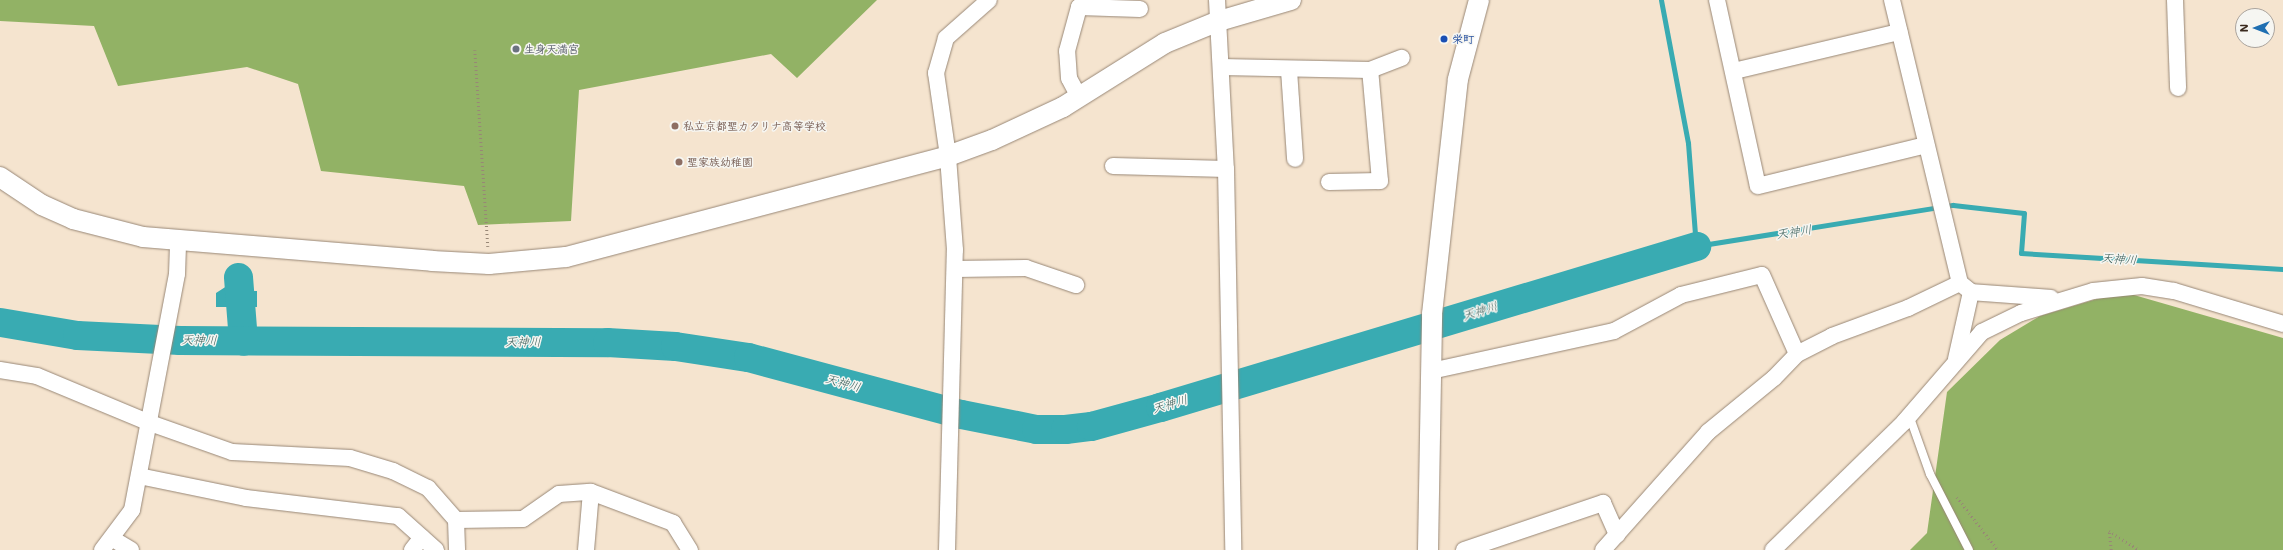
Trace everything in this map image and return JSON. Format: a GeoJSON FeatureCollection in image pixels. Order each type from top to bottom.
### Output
{"type":"FeatureCollection","features":[{"type":"Feature","properties":{"kind":"street"},"geometry":{"type":"LineString","coordinates":[[947,550],[954,270],[948,156],[936,73],[946,38],[989,0]]}},
{"type":"Feature","properties":{"kind":"street"},"geometry":{"type":"LineString","coordinates":[[1217,0],[1226,169],[1233,550]]}},
{"type":"Feature","properties":{"kind":"street"},"geometry":{"type":"LineString","coordinates":[[0,177],[42,205],[73,219],[123,233],[178,241],[489,264],[600,250],[948,156],[1030,124],[1079,97],[1165,43],[1219,21],[1291,0]]}},
{"type":"Feature","properties":{"kind":"street"},"geometry":{"type":"LineString","coordinates":[[1428,550],[1432,314],[1457,87],[1479,0]]}},
{"type":"Feature","properties":{"kind":"street"},"geometry":{"type":"LineString","coordinates":[[1717,0],[1734,71],[1758,186],[1926,145]]}},
{"type":"Feature","properties":{"kind":"street"},"geometry":{"type":"LineString","coordinates":[[1892,0],[1944,218],[1965,288],[1956,359]]}},
{"type":"Feature","properties":{"kind":"street"},"geometry":{"type":"LineString","coordinates":[[2175,0],[2178,88]]}},
{"type":"Feature","properties":{"kind":"street"},"geometry":{"type":"LineString","coordinates":[[1079,97],[1069,78],[1067,51],[1079,7],[1101,4],[1140,9]]}},
{"type":"Feature","properties":{"kind":"street"},"geometry":{"type":"LineString","coordinates":[[1734,71],[1899,32]]}},
{"type":"Feature","properties":{"kind":"street"},"geometry":{"type":"LineString","coordinates":[[1220,67],[1289,70],[1370,70],[1402,58]]}},
{"type":"Feature","properties":{"kind":"street"},"geometry":{"type":"LineString","coordinates":[[1289,70],[1295,159]]}},
{"type":"Feature","properties":{"kind":"street"},"geometry":{"type":"LineString","coordinates":[[1330,182],[1380,181],[1370,70]]}},
{"type":"Feature","properties":{"kind":"street"},"geometry":{"type":"LineString","coordinates":[[1113,166],[1226,169]]}},
{"type":"Feature","properties":{"kind":"street"},"geometry":{"type":"LineString","coordinates":[[131,550],[107,545],[132,510],[150,423],[177,274],[178,241]]}},
{"type":"Feature","properties":{"kind":"street"},"geometry":{"type":"LineString","coordinates":[[954,270],[1026,268],[1076,285]]}},
{"type":"Feature","properties":{"kind":"street"},"geometry":{"type":"LineString","coordinates":[[1431,371],[1614,330],[1682,295],[1762,275],[1797,354]]}},
{"type":"Feature","properties":{"kind":"street"},"geometry":{"type":"LineString","coordinates":[[1603,550],[1708,432],[1774,378],[1797,354],[1832,336],[1965,288],[2059,298],[2142,286],[2174,291],[2283,324]]}},
{"type":"Feature","properties":{"kind":"street"},"geometry":{"type":"LineString","coordinates":[[1773,550],[1909,415],[1956,359],[1982,332],[2059,298]]}},
{"type":"Feature","properties":{"kind":"street"},"geometry":{"type":"LineString","coordinates":[[0,370],[37,376],[150,423],[232,452],[350,458],[393,471],[428,488],[456,520],[457,550]]}},
{"type":"Feature","properties":{"kind":"street"},"geometry":{"type":"LineString","coordinates":[[139,476],[246,498],[398,516],[436,550]]}},
{"type":"Feature","properties":{"kind":"street"},"geometry":{"type":"LineString","coordinates":[[456,520],[523,519],[559,494],[591,492],[673,523],[690,550]]}},
{"type":"Feature","properties":{"kind":"street"},"geometry":{"type":"LineString","coordinates":[[586,550],[591,492]]}},
{"type":"Feature","properties":{"kind":"street"},"geometry":{"type":"LineString","coordinates":[[1464,550],[1603,504],[1617,535]]}},
{"type":"Feature","properties":{"kind":"street"},"geometry":{"type":"LineString","coordinates":[[412,550],[422,537]]}},
{"type":"Feature","properties":{"kind":"lane"},"geometry":{"type":"LineString","coordinates":[[1909,415],[1930,474],[1969,550]]}},
{"type":"Feature","properties":{"kind":"path"},"geometry":{"type":"LineString","coordinates":[[475,50],[489,264]]}},
{"type":"Feature","properties":{"kind":"path"},"geometry":{"type":"LineString","coordinates":[[1955,495],[1998,550]]}},
{"type":"Feature","properties":{"kind":"path"},"geometry":{"type":"LineString","coordinates":[[2111,550],[2108,531],[2140,550]]}},
{"type":"Feature","properties":{"kind":"green space"},"geometry":{"type":"Polygon","coordinates":[[[0,0],[877,0],[797,78],[771,54],[579,90],[571,221],[478,225],[464,186],[321,171],[298,84],[247,67],[118,86],[94,26],[0,21],[0,0]]]}},
{"type":"Feature","properties":{"kind":"green space"},"geometry":{"type":"Polygon","coordinates":[[[2110,295],[2134,295],[2283,338],[2283,550],[1910,550],[1927,533],[1947,392],[2000,340],[2040,316],[2110,295]]]}},
{"type":"Feature","properties":{"kind":"water"},"geometry":{"type":"Polygon","coordinates":[[[230,277],[243,277],[243,283],[251,291],[257,291],[257,307],[216,307],[216,293],[230,284],[230,277]]]}},
{"type":"Feature","properties":{"kind":"waterway","name":"天神川"},"geometry":{"type":"LineString","coordinates":[[1661,0],[1688,143],[1696,246],[1953,205],[2024,213],[2021,253],[2283,269]]}},
{"type":"Feature","properties":{"kind":"waterway","name":"天神川"},"geometry":{"type":"LineString","coordinates":[[0,322],[77,335],[180,340],[607,342],[675,346],[748,357],[961,414],[1036,429],[1065,429],[1091,426],[1160,407],[1696,246]]}},
{"type":"Feature","properties":{"kind":"waterway"},"geometry":{"type":"LineString","coordinates":[[238,277],[243,341]]}},
{"type":"Feature","properties":{"kind":"place","name":"栄町"},"geometry":{"type":"Point","coordinates":[1444,39]}},
{"type":"Feature","properties":{"kind":"place","name":"生身天満宮"},"geometry":{"type":"Point","coordinates":[516,49]}},
{"type":"Feature","properties":{"kind":"place","name":"私立京都聖カタリナ高等学校"},"geometry":{"type":"Point","coordinates":[675,126]}},
{"type":"Feature","properties":{"kind":"place","name":"聖家族幼稚園"},"geometry":{"type":"Point","coordinates":[679,162]}}]}
